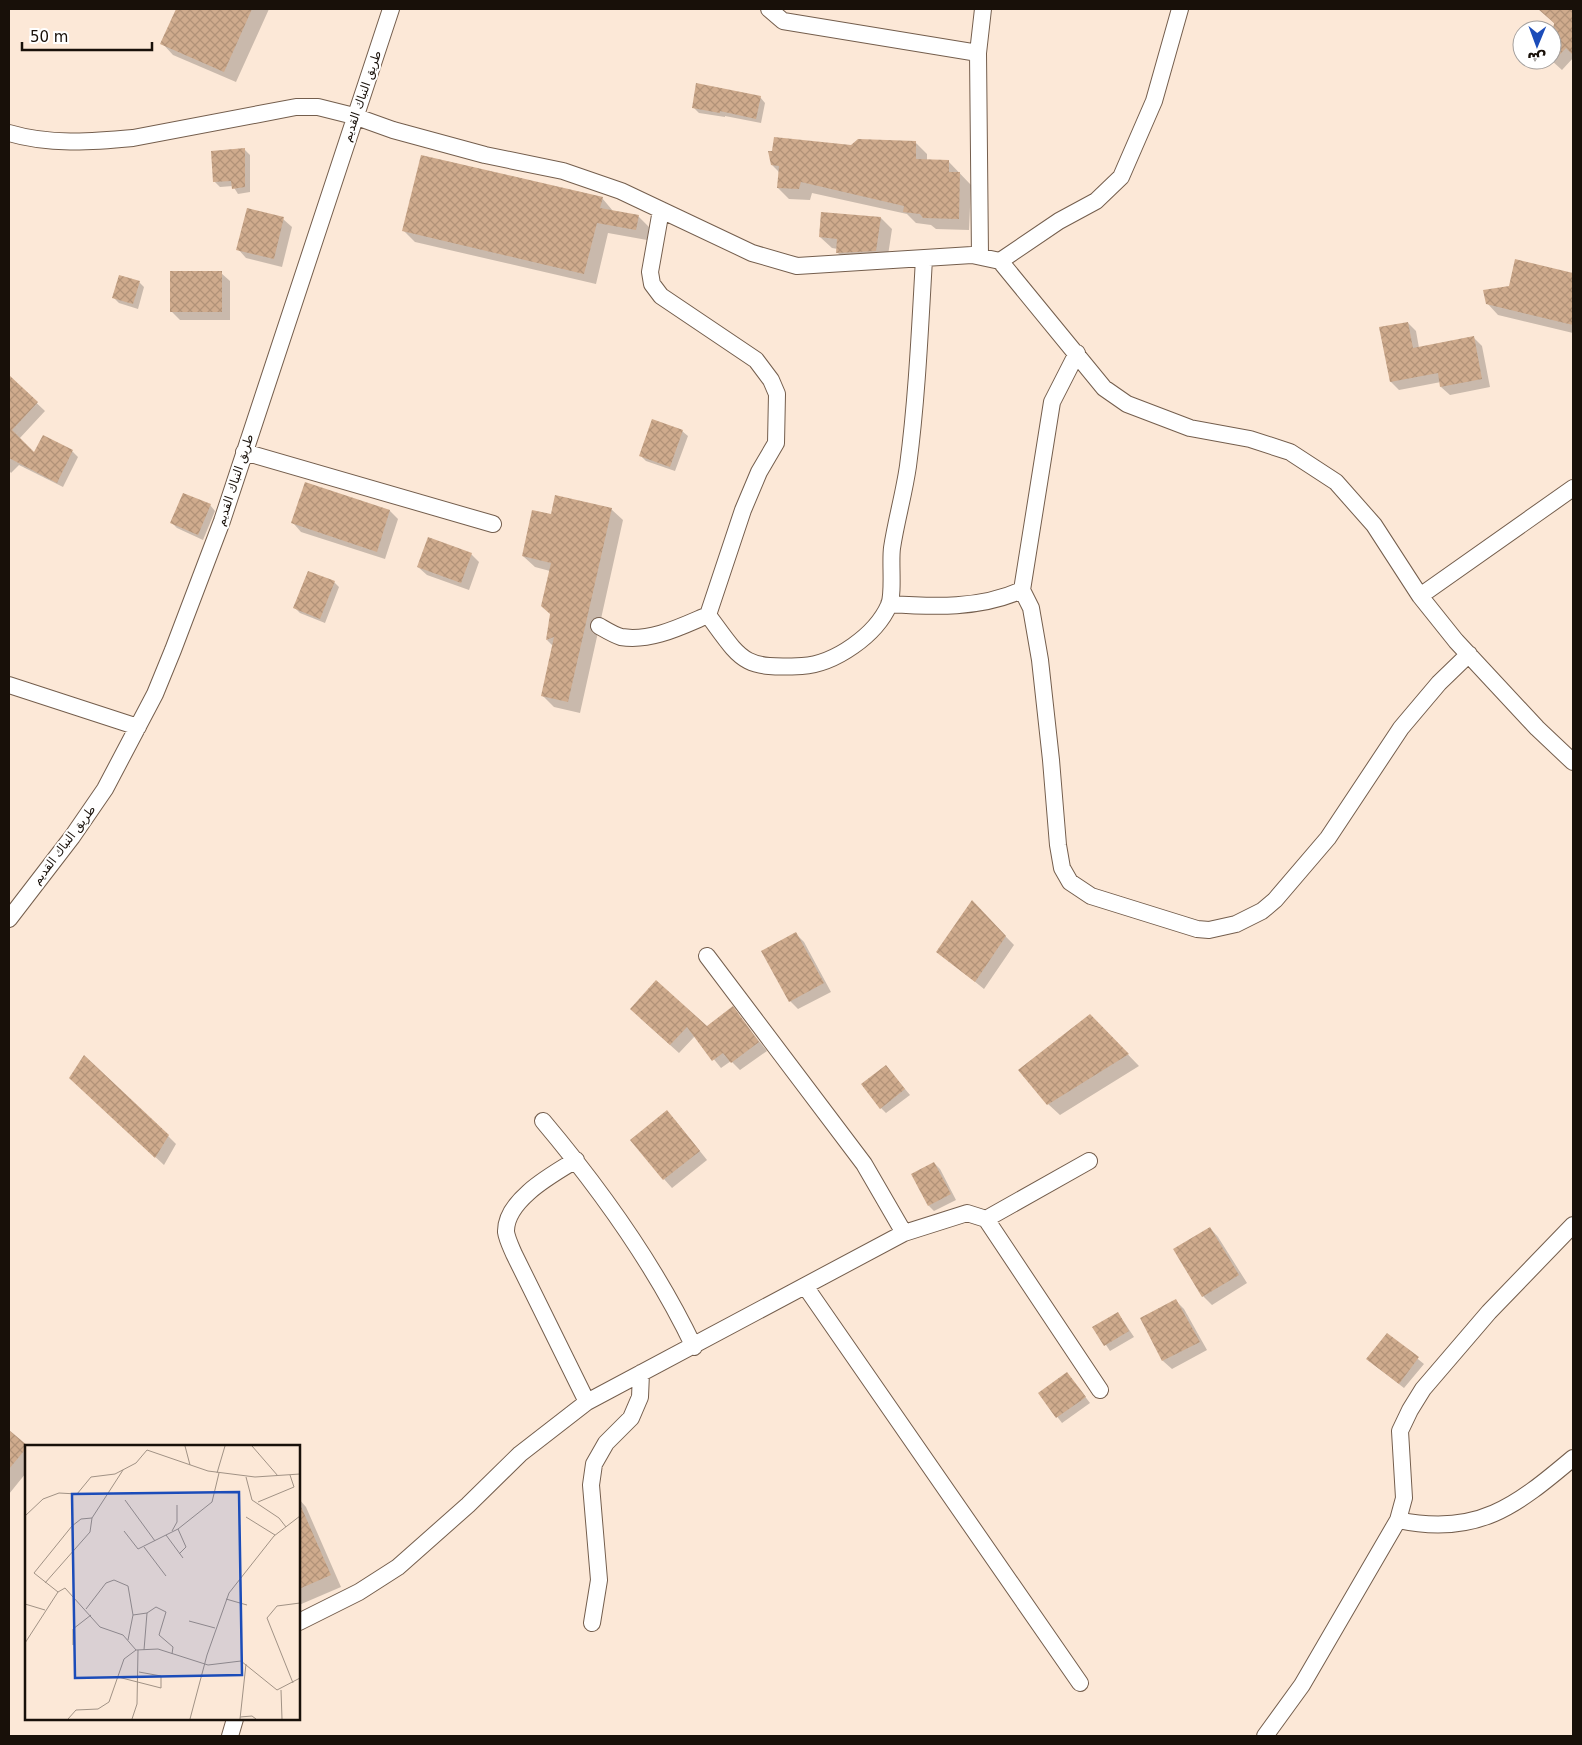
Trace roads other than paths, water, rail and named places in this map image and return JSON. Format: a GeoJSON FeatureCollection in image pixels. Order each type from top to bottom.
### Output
{"type":"FeatureCollection","features":[{"type":"Feature","properties":{"kind":"street","name":"طريق النباك القديم"},"geometry":{"type":"LineString","coordinates":[[9,919],[72,838],[105,788],[138,728],[173,650],[201,578],[244,452],[331,195],[354,116],[391,9]]}},
{"type":"Feature","properties":{"kind":"street"},"geometry":{"type":"LineString","coordinates":[[769,9],[783,21],[978,53]]}},
{"type":"Feature","properties":{"kind":"street"},"geometry":{"type":"LineString","coordinates":[[980,256],[978,53],[983,9]]}},
{"type":"Feature","properties":{"kind":"street"},"geometry":{"type":"LineString","coordinates":[[1000,262],[1060,220],[1096,201],[1121,177],[1154,102],[1180,9]]}},
{"type":"Feature","properties":{"kind":"street"},"geometry":{"type":"LineString","coordinates":[[9,133],[38,140],[105,141],[133,138],[296,107],[318,107],[354,116],[420,138],[563,171],[621,191],[752,253],[797,266],[980,256],[1000,262],[1104,388],[1127,404],[1190,428],[1250,439],[1282,450],[1313,466],[1336,482],[1374,525],[1420,596],[1469,654],[1538,728],[1573,762]]}},
{"type":"Feature","properties":{"kind":"street"},"geometry":{"type":"LineString","coordinates":[[600,626],[620,637],[639,636],[664,633],[708,615],[759,472],[776,443],[777,394],[771,380],[756,360],[662,296],[652,284],[650,272],[661,210]]}},
{"type":"Feature","properties":{"kind":"street"},"geometry":{"type":"LineString","coordinates":[[708,615],[742,659],[754,665],[806,666],[828,660],[848,650],[869,631],[889,604],[892,550],[908,468],[915,404],[924,259]]}},
{"type":"Feature","properties":{"kind":"street"},"geometry":{"type":"LineString","coordinates":[[1077,353],[1052,402],[1022,590],[1031,608],[1040,660],[1058,845],[1062,868],[1070,882],[1091,896],[1197,930],[1210,930],[1236,924],[1262,911],[1275,900],[1328,838],[1401,728],[1439,683],[1469,654]]}},
{"type":"Feature","properties":{"kind":"street"},"geometry":{"type":"LineString","coordinates":[[244,452],[493,524]]}},
{"type":"Feature","properties":{"kind":"street"},"geometry":{"type":"LineString","coordinates":[[1420,596],[1573,488]]}},
{"type":"Feature","properties":{"kind":"street"},"geometry":{"type":"LineString","coordinates":[[889,604],[937,607],[994,600],[1022,590]]}},
{"type":"Feature","properties":{"kind":"street"},"geometry":{"type":"LineString","coordinates":[[9,685],[138,728]]}},
{"type":"Feature","properties":{"kind":"street"},"geometry":{"type":"LineString","coordinates":[[707,956],[864,1164],[904,1233]]}},
{"type":"Feature","properties":{"kind":"street"},"geometry":{"type":"LineString","coordinates":[[543,1121],[576,1160],[671,1299],[694,1347]]}},
{"type":"Feature","properties":{"kind":"street"},"geometry":{"type":"LineString","coordinates":[[576,1160],[522,1197],[510,1216],[506,1232],[514,1254],[587,1402]]}},
{"type":"Feature","properties":{"kind":"street"},"geometry":{"type":"LineString","coordinates":[[986,1219],[1089,1161]]}},
{"type":"Feature","properties":{"kind":"street"},"geometry":{"type":"LineString","coordinates":[[300,1622],[359,1592],[398,1567],[468,1505],[520,1454],[587,1402],[694,1347],[904,1233],[967,1212],[986,1219],[1100,1390]]}},
{"type":"Feature","properties":{"kind":"street"},"geometry":{"type":"LineString","coordinates":[[1265,1736],[1302,1685],[1398,1520],[1404,1498],[1400,1431],[1410,1410],[1423,1389],[1490,1312],[1573,1226]]}},
{"type":"Feature","properties":{"kind":"street"},"geometry":{"type":"LineString","coordinates":[[805,1286],[1080,1683]]}},
{"type":"Feature","properties":{"kind":"street"},"geometry":{"type":"LineString","coordinates":[[592,1623],[598,1580],[591,1485],[594,1464],[606,1443],[631,1418],[640,1397],[641,1373]]}},
{"type":"Feature","properties":{"kind":"street"},"geometry":{"type":"LineString","coordinates":[[1398,1520],[1424,1526],[1466,1524],[1504,1510],[1548,1480],[1573,1458]]}},
{"type":"Feature","properties":{"kind":"street"},"geometry":{"type":"LineString","coordinates":[[230,1736],[235,1720]]}}]}
